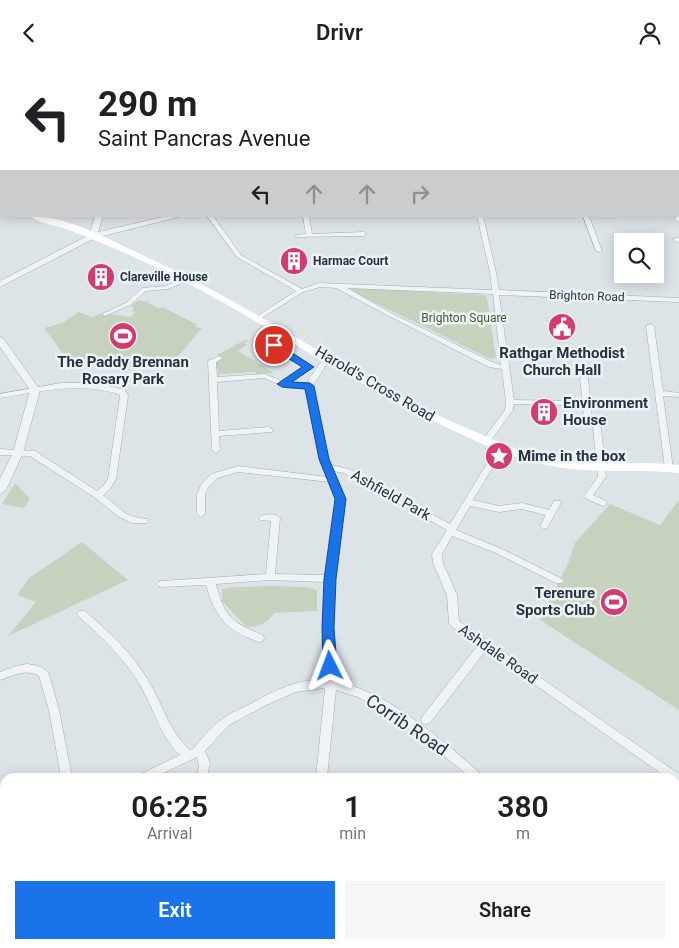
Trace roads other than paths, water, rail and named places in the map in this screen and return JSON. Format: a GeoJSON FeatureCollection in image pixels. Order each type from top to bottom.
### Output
{"type":"FeatureCollection","features":[{"type":"Feature","properties":{"kind":"main road","name":"Harold's Cross Road"},"geometry":{"type":"LineString","coordinates":[[37,217],[92,236],[189,279],[428,416],[486,441],[555,465],[674,469]]}},
{"type":"Feature","properties":{"kind":"street"},"geometry":{"type":"LineString","coordinates":[[92,236],[97,226],[98,217]]}},
{"type":"Feature","properties":{"kind":"street"},"geometry":{"type":"LineString","coordinates":[[0,284],[92,236],[174,217]]}},
{"type":"Feature","properties":{"kind":"street"},"geometry":{"type":"LineString","coordinates":[[211,217],[239,255],[302,291]]}},
{"type":"Feature","properties":{"kind":"street"},"geometry":{"type":"LineString","coordinates":[[306,217],[309,236]]}},
{"type":"Feature","properties":{"kind":"street"},"geometry":{"type":"LineString","coordinates":[[480,217],[489,251],[510,402],[509,410],[486,441]]}},
{"type":"Feature","properties":{"kind":"street"},"geometry":{"type":"LineString","coordinates":[[586,217],[599,251]]}},
{"type":"Feature","properties":{"kind":"street"},"geometry":{"type":"LineString","coordinates":[[296,236],[364,234]]}},
{"type":"Feature","properties":{"kind":"street"},"geometry":{"type":"LineString","coordinates":[[105,314],[128,304],[144,289],[166,288],[189,279]]}},
{"type":"Feature","properties":{"kind":"street"},"geometry":{"type":"LineString","coordinates":[[258,318],[302,291],[319,285],[494,292]]}},
{"type":"Feature","properties":{"kind":"street"},"geometry":{"type":"LineString","coordinates":[[338,285],[339,288],[387,313],[492,365],[506,368]]}},
{"type":"Feature","properties":{"kind":"street","name":"Brighton Road"},"geometry":{"type":"LineString","coordinates":[[494,292],[679,299]]}},
{"type":"Feature","properties":{"kind":"street"},"geometry":{"type":"LineString","coordinates":[[650,326],[674,469]]}},
{"type":"Feature","properties":{"kind":"street"},"geometry":{"type":"LineString","coordinates":[[281,341],[274,345],[309,367],[282,384]]}},
{"type":"Feature","properties":{"kind":"street"},"geometry":{"type":"LineString","coordinates":[[2,346],[35,390]]}},
{"type":"Feature","properties":{"kind":"street"},"geometry":{"type":"LineString","coordinates":[[216,451],[212,361],[218,358]]}},
{"type":"Feature","properties":{"kind":"street"},"geometry":{"type":"LineString","coordinates":[[321,773],[331,685],[328,628],[330,579],[340,499],[327,467],[310,386],[313,377],[323,364],[330,359]]}},
{"type":"Feature","properties":{"kind":"street"},"geometry":{"type":"LineString","coordinates":[[212,380],[265,376],[282,384],[310,386]]}},
{"type":"Feature","properties":{"kind":"street"},"geometry":{"type":"LineString","coordinates":[[584,377],[588,418]]}},
{"type":"Feature","properties":{"kind":"street"},"geometry":{"type":"LineString","coordinates":[[0,396],[67,384],[104,387],[122,392],[124,397],[112,479],[106,488],[97,495]]}},
{"type":"Feature","properties":{"kind":"street"},"geometry":{"type":"LineString","coordinates":[[0,490],[18,453],[35,390]]}},
{"type":"Feature","properties":{"kind":"street"},"geometry":{"type":"LineString","coordinates":[[660,393],[679,395]]}},
{"type":"Feature","properties":{"kind":"street"},"geometry":{"type":"LineString","coordinates":[[510,402],[570,403],[587,408]]}},
{"type":"Feature","properties":{"kind":"street"},"geometry":{"type":"LineString","coordinates":[[597,428],[602,477],[588,496],[603,503]]}},
{"type":"Feature","properties":{"kind":"street"},"geometry":{"type":"LineString","coordinates":[[215,433],[269,429]]}},
{"type":"Feature","properties":{"kind":"street","name":"Ashdale Road"},"geometry":{"type":"LineString","coordinates":[[502,447],[436,559],[452,595],[454,623],[669,773]]}},
{"type":"Feature","properties":{"kind":"street"},"geometry":{"type":"LineString","coordinates":[[0,452],[32,453],[37,455],[127,517],[132,520],[144,521]]}},
{"type":"Feature","properties":{"kind":"street","name":"Ashfield Park"},"geometry":{"type":"LineString","coordinates":[[327,467],[346,471],[452,530],[559,581]]}},
{"type":"Feature","properties":{"kind":"street"},"geometry":{"type":"LineString","coordinates":[[201,514],[201,494],[204,487],[214,476],[238,469],[333,480]]}},
{"type":"Feature","properties":{"kind":"street"},"geometry":{"type":"LineString","coordinates":[[468,502],[499,509],[522,506],[550,513]]}},
{"type":"Feature","properties":{"kind":"street"},"geometry":{"type":"LineString","coordinates":[[544,526],[557,503]]}},
{"type":"Feature","properties":{"kind":"street"},"geometry":{"type":"LineString","coordinates":[[263,518],[276,518],[270,577]]}},
{"type":"Feature","properties":{"kind":"street"},"geometry":{"type":"LineString","coordinates":[[161,583],[270,577],[330,579]]}},
{"type":"Feature","properties":{"kind":"street"},"geometry":{"type":"LineString","coordinates":[[210,581],[216,605],[234,628],[259,639]]}},
{"type":"Feature","properties":{"kind":"street"},"geometry":{"type":"LineString","coordinates":[[82,614],[117,643],[145,683],[171,740],[203,756],[205,768],[203,773]]}},
{"type":"Feature","properties":{"kind":"street"},"geometry":{"type":"LineString","coordinates":[[426,720],[484,645]]}},
{"type":"Feature","properties":{"kind":"street"},"geometry":{"type":"LineString","coordinates":[[0,676],[23,667],[40,671],[44,674],[52,701],[66,773]]}},
{"type":"Feature","properties":{"kind":"street"},"geometry":{"type":"LineString","coordinates":[[153,773],[194,753],[224,724],[263,701],[286,691],[322,684],[331,685]]}},
{"type":"Feature","properties":{"kind":"street","name":"Corrib Road"},"geometry":{"type":"LineString","coordinates":[[331,685],[356,691],[397,715],[452,755],[472,773]]}},
{"type":"Feature","properties":{"kind":"place","name":"Harmac Court"},"geometry":{"type":"Point","coordinates":[294,261]}},
{"type":"Feature","properties":{"kind":"place","name":"Clareville House"},"geometry":{"type":"Point","coordinates":[101,277]}},
{"type":"Feature","properties":{"kind":"place","name":"Rathgar Methodist Church Hall"},"geometry":{"type":"Point","coordinates":[562,327]}},
{"type":"Feature","properties":{"kind":"place","name":"The Paddy Brennan Rosary Park"},"geometry":{"type":"Point","coordinates":[123,336]}},
{"type":"Feature","properties":{"kind":"place","name":"Environment House"},"geometry":{"type":"Point","coordinates":[544,412]}},
{"type":"Feature","properties":{"kind":"place","name":"Mime in the box"},"geometry":{"type":"Point","coordinates":[499,456]}},
{"type":"Feature","properties":{"kind":"place","name":"Terenure Sports Club"},"geometry":{"type":"Point","coordinates":[614,602]}},
{"type":"Feature","properties":{"kind":"park label","name":"Brighton Square"},"geometry":{"type":"Point","coordinates":[464,318]}}]}
